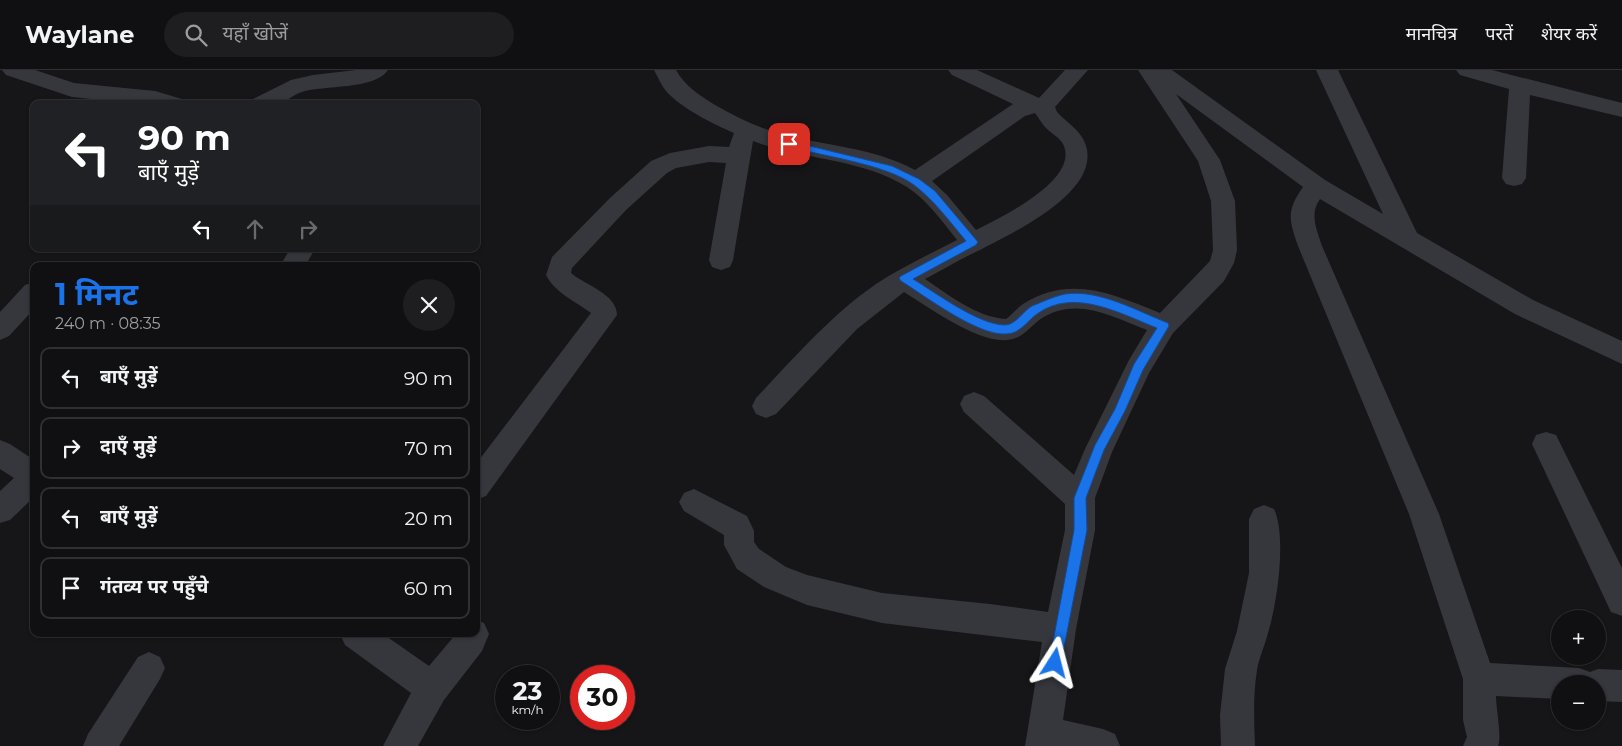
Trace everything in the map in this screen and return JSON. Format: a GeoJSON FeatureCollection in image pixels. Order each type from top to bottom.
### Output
{"type":"FeatureCollection","features":[{"type":"Feature","properties":{"kind":"street"},"geometry":{"type":"LineString","coordinates":[[268,100],[292,87],[359,77],[377,70]]}},
{"type":"Feature","properties":{"kind":"street"},"geometry":{"type":"LineString","coordinates":[[665,70],[674,86],[682,93],[744,129],[775,141],[892,169],[916,181],[931,194],[973,242]]}},
{"type":"Feature","properties":{"kind":"street"},"geometry":{"type":"LineString","coordinates":[[766,406],[858,310],[904,278],[1002,228],[1045,200],[1066,181],[1077,163],[1077,154],[1072,140],[1038,106],[959,70]]}},
{"type":"Feature","properties":{"kind":"street"},"geometry":{"type":"LineString","coordinates":[[916,181],[1017,111],[1038,106],[1077,70]]}},
{"type":"Feature","properties":{"kind":"street"},"geometry":{"type":"LineString","coordinates":[[1103,746],[1044,739],[1060,629],[1080,530],[1080,498],[1099,449],[1119,411],[1138,368],[1164,326],[1215,274],[1222,264],[1225,250],[1222,201],[1209,160],[1149,70]]}},
{"type":"Feature","properties":{"kind":"street"},"geometry":{"type":"LineString","coordinates":[[1157,70],[1317,186],[1524,307],[1622,353]]}},
{"type":"Feature","properties":{"kind":"street"},"geometry":{"type":"LineString","coordinates":[[1327,70],[1408,240]]}},
{"type":"Feature","properties":{"kind":"street"},"geometry":{"type":"LineString","coordinates":[[1467,70],[1622,110]]}},
{"type":"Feature","properties":{"kind":"street"},"geometry":{"type":"LineString","coordinates":[[30,72],[72,90],[149,97],[160,100]]}},
{"type":"Feature","properties":{"kind":"street"},"geometry":{"type":"LineString","coordinates":[[1514,178],[1520,85]]}},
{"type":"Feature","properties":{"kind":"street"},"geometry":{"type":"LineString","coordinates":[[722,260],[744,129]]}},
{"type":"Feature","properties":{"kind":"street"},"geometry":{"type":"LineString","coordinates":[[480,482],[604,315],[604,309],[597,302],[562,281],[558,275],[560,264],[618,204],[659,167],[670,161],[709,154],[738,156]]}},
{"type":"Feature","properties":{"kind":"street"},"geometry":{"type":"LineString","coordinates":[[1317,186],[1304,201],[1301,210],[1302,221],[1310,246],[1424,514],[1479,679],[1480,720],[1484,739],[1480,746]]}},
{"type":"Feature","properties":{"kind":"street"},"geometry":{"type":"LineString","coordinates":[[904,278],[978,324],[991,328],[1006,330],[1017,326],[1034,310],[1064,298],[1100,301],[1164,326]]}},
{"type":"Feature","properties":{"kind":"street"},"geometry":{"type":"LineString","coordinates":[[0,329],[30,296]]}},
{"type":"Feature","properties":{"kind":"street"},"geometry":{"type":"LineString","coordinates":[[974,404],[1036,461],[1080,498]]}},
{"type":"Feature","properties":{"kind":"street"},"geometry":{"type":"LineString","coordinates":[[1546,444],[1622,601]]}},
{"type":"Feature","properties":{"kind":"street"},"geometry":{"type":"LineString","coordinates":[[0,453],[30,474]]}},
{"type":"Feature","properties":{"kind":"street"},"geometry":{"type":"LineString","coordinates":[[0,510],[30,481]]}},
{"type":"Feature","properties":{"kind":"street"},"geometry":{"type":"LineString","coordinates":[[694,502],[736,526],[739,531],[739,545],[748,559],[775,577],[807,590],[882,608],[990,619],[1060,629]]}},
{"type":"Feature","properties":{"kind":"street"},"geometry":{"type":"LineString","coordinates":[[1238,746],[1237,715],[1241,669],[1253,631],[1264,573],[1264,519]]}},
{"type":"Feature","properties":{"kind":"street"},"geometry":{"type":"LineString","coordinates":[[360,637],[432,688]]}},
{"type":"Feature","properties":{"kind":"street"},"geometry":{"type":"LineString","coordinates":[[400,746],[432,688],[472,637]]}},
{"type":"Feature","properties":{"kind":"street"},"geometry":{"type":"LineString","coordinates":[[100,746],[149,668]]}},
{"type":"Feature","properties":{"kind":"street"},"geometry":{"type":"LineString","coordinates":[[1479,679],[1551,683]]}},
{"type":"Feature","properties":{"kind":"street"},"geometry":{"type":"LineString","coordinates":[[1606,685],[1622,686]]}},
{"type":"Feature","properties":{"kind":"route"},"geometry":{"type":"LineString","coordinates":[[789,144],[892,169],[916,181],[931,194],[973,242],[904,278],[978,324],[1006,330],[1017,326],[1034,310],[1064,298],[1082,298],[1100,301],[1164,326],[1138,368],[1119,411],[1099,449],[1080,498],[1080,530],[1055,663]]}}]}
